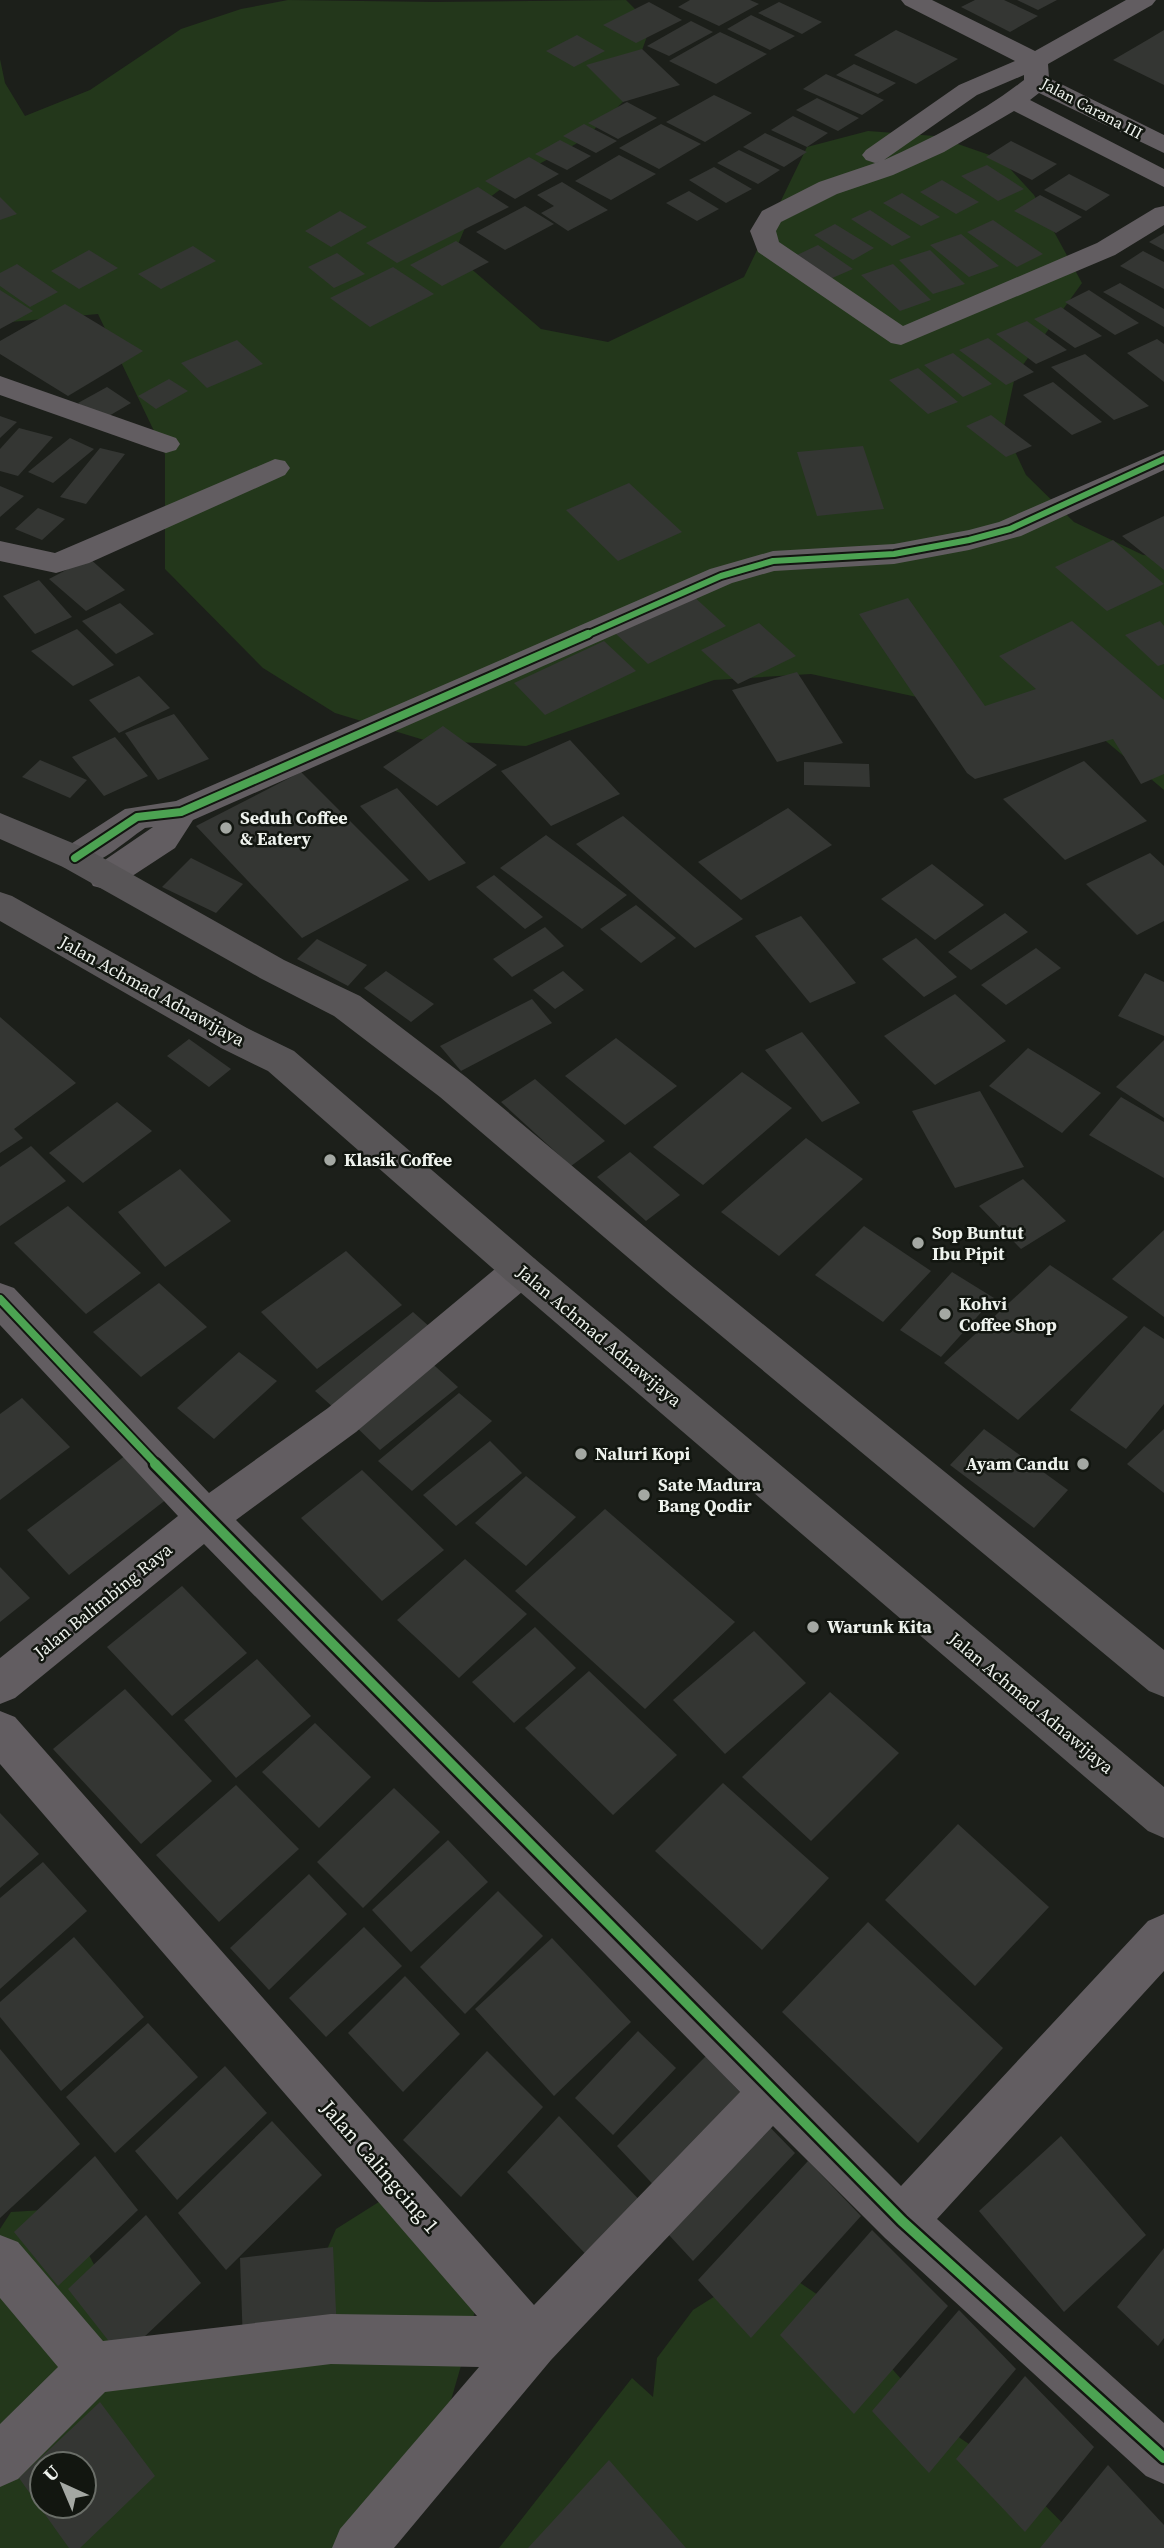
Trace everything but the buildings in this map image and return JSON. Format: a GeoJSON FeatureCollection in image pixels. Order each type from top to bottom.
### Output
{"type":"FeatureCollection","features":[{"type":"Feature","properties":{"kind":"main road"},"geometry":{"type":"LineString","coordinates":[[0,825],[90,867],[272,969],[347,1006],[432,1071],[1164,1677]]}},
{"type":"Feature","properties":{"kind":"main road","name":"Jalan Achmad Adnawijaya"},"geometry":{"type":"LineString","coordinates":[[0,905],[234,1038],[281,1061],[521,1270],[1164,1816]]}},
{"type":"Feature","properties":{"kind":"street","name":"Jalan Carana III"},"geometry":{"type":"LineString","coordinates":[[914,0],[1164,145]]}},
{"type":"Feature","properties":{"kind":"street"},"geometry":{"type":"LineString","coordinates":[[1144,0],[1036,71],[968,90],[828,188],[771,217],[763,231],[767,246],[901,337],[1106,249],[1164,214]]}},
{"type":"Feature","properties":{"kind":"street"},"geometry":{"type":"LineString","coordinates":[[828,188],[884,170],[936,147],[1013,101],[1036,71]]}},
{"type":"Feature","properties":{"kind":"street"},"geometry":{"type":"LineString","coordinates":[[1013,101],[1164,179]]}},
{"type":"Feature","properties":{"kind":"street"},"geometry":{"type":"LineString","coordinates":[[0,385],[166,444]]}},
{"type":"Feature","properties":{"kind":"street"},"geometry":{"type":"LineString","coordinates":[[90,867],[163,839],[181,812],[721,576],[773,561],[894,554],[1010,529],[1164,459]]}},
{"type":"Feature","properties":{"kind":"street"},"geometry":{"type":"LineString","coordinates":[[0,551],[56,563],[78,556],[275,468]]}},
{"type":"Feature","properties":{"kind":"street","name":"Jalan Balimbing Raya"},"geometry":{"type":"LineString","coordinates":[[0,1684],[206,1518],[342,1420],[521,1270]]}},
{"type":"Feature","properties":{"kind":"street"},"geometry":{"type":"LineString","coordinates":[[0,1299],[206,1518],[902,2221],[1164,2458]]}},
{"type":"Feature","properties":{"kind":"street","name":"Jalan Calingcing 1"},"geometry":{"type":"LineString","coordinates":[[0,1732],[533,2342]]}},
{"type":"Feature","properties":{"kind":"street"},"geometry":{"type":"LineString","coordinates":[[902,2221],[1164,1937]]}},
{"type":"Feature","properties":{"kind":"street"},"geometry":{"type":"LineString","coordinates":[[359,2548],[533,2342],[773,2092]]}},
{"type":"Feature","properties":{"kind":"street"},"geometry":{"type":"LineString","coordinates":[[0,2260],[93,2368]]}},
{"type":"Feature","properties":{"kind":"street"},"geometry":{"type":"LineString","coordinates":[[0,2461],[93,2368],[331,2339],[533,2342]]}},
{"type":"Feature","properties":{"kind":"green space"},"geometry":{"type":"Polygon","coordinates":[[[288,0],[626,0],[651,25],[624,101],[583,140],[519,175],[472,211],[454,254],[541,329],[608,342],[744,277],[807,147],[868,131],[935,136],[1001,159],[1034,195],[1082,283],[1015,376],[1004,428],[1026,475],[1074,522],[1143,555],[1164,557],[1164,790],[1101,737],[811,674],[714,680],[526,746],[424,740],[335,713],[263,668],[165,569],[165,454],[98,314],[0,323],[0,59],[5,83],[25,116],[90,90],[181,29],[241,9],[288,0]]]}},
{"type":"Feature","properties":{"kind":"green space"},"geometry":{"type":"Polygon","coordinates":[[[382,2200],[479,2292],[467,2345],[436,2452],[384,2548],[0,2548],[0,2229],[11,2212],[59,2209],[89,2255],[112,2299],[118,2362],[191,2362],[315,2277],[336,2229],[382,2200]]]}},
{"type":"Feature","properties":{"kind":"green space"},"geometry":{"type":"Polygon","coordinates":[[[793,2278],[840,2310],[917,2397],[960,2438],[1014,2474],[1087,2548],[499,2548],[632,2378],[653,2397],[657,2358],[693,2310],[739,2281],[793,2278]]]}},
{"type":"Feature","properties":{"kind":"cycle path"},"geometry":{"type":"LineString","coordinates":[[75,858],[137,817],[181,812],[721,576],[773,561],[894,554],[969,540],[1010,529],[1164,459]]}},
{"type":"Feature","properties":{"kind":"cycle path"},"geometry":{"type":"LineString","coordinates":[[0,1299],[206,1518],[902,2221],[1164,2458]]}},
{"type":"Feature","properties":{"kind":"place","name":"Seduh Coffee & Eatery"},"geometry":{"type":"Point","coordinates":[226,828]}},
{"type":"Feature","properties":{"kind":"place","name":"Klasik Coffee"},"geometry":{"type":"Point","coordinates":[330,1160]}},
{"type":"Feature","properties":{"kind":"place","name":"Sop Buntut Ibu Pipit"},"geometry":{"type":"Point","coordinates":[918,1243]}},
{"type":"Feature","properties":{"kind":"place","name":"Kohvi Coffee Shop"},"geometry":{"type":"Point","coordinates":[945,1314]}},
{"type":"Feature","properties":{"kind":"place","name":"Naluri Kopi"},"geometry":{"type":"Point","coordinates":[581,1454]}},
{"type":"Feature","properties":{"kind":"place","name":"Ayam Candu"},"geometry":{"type":"Point","coordinates":[1083,1464]}},
{"type":"Feature","properties":{"kind":"place","name":"Sate Madura Bang Qodir"},"geometry":{"type":"Point","coordinates":[644,1495]}},
{"type":"Feature","properties":{"kind":"place","name":"Warunk Kita"},"geometry":{"type":"Point","coordinates":[813,1627]}}]}
